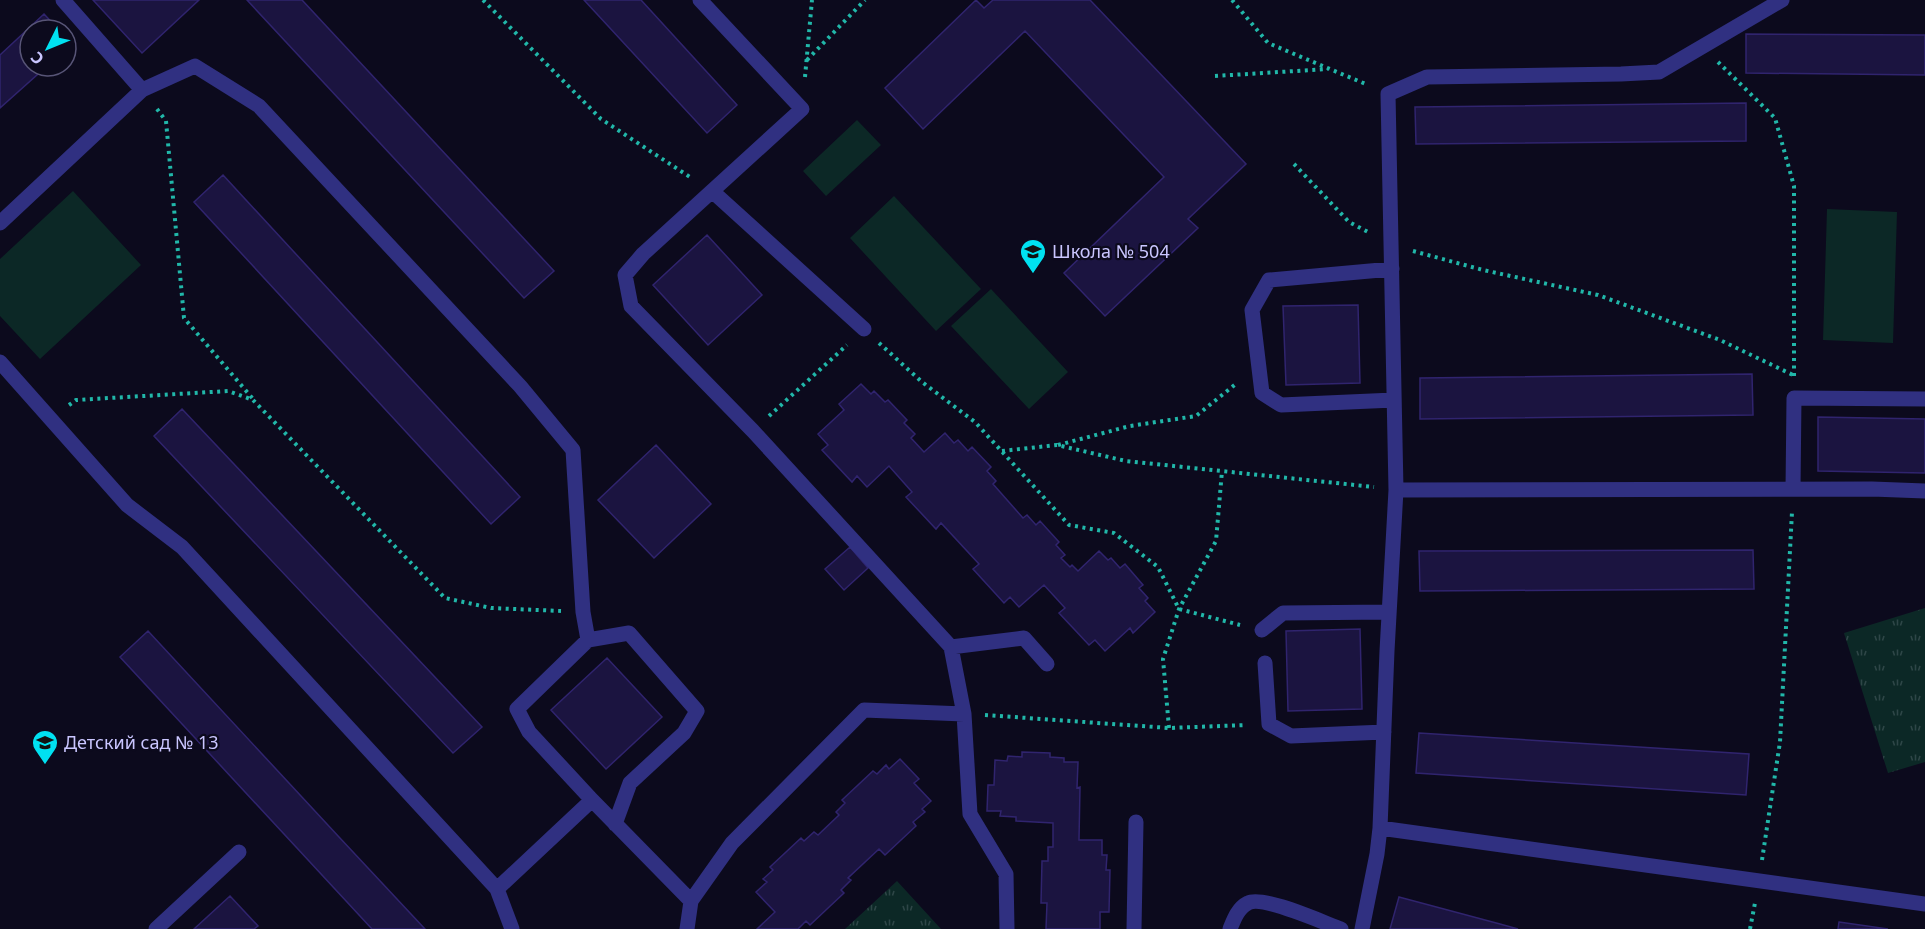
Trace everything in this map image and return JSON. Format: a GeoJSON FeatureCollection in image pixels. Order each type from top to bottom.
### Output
{"type":"FeatureCollection","features":[{"type":"Feature","properties":{"kind":"lane"},"geometry":{"type":"LineString","coordinates":[[63,0],[142,90]]}},
{"type":"Feature","properties":{"kind":"lane"},"geometry":{"type":"LineString","coordinates":[[700,0],[802,109],[643,254],[625,275],[632,306],[753,431],[951,647],[964,714],[970,814],[1006,874],[1007,929]]}},
{"type":"Feature","properties":{"kind":"lane"},"geometry":{"type":"LineString","coordinates":[[1362,929],[1380,828],[1396,490],[1392,269],[1398,247],[1388,94],[1427,77],[1659,72],[1782,0]]}},
{"type":"Feature","properties":{"kind":"lane"},"geometry":{"type":"LineString","coordinates":[[0,223],[142,90],[195,66],[258,106],[520,386],[573,450],[583,612],[588,640]]}},
{"type":"Feature","properties":{"kind":"lane"},"geometry":{"type":"LineString","coordinates":[[712,191],[864,329]]}},
{"type":"Feature","properties":{"kind":"lane"},"geometry":{"type":"LineString","coordinates":[[1392,269],[1269,280],[1252,310],[1262,393],[1281,405],[1394,400]]}},
{"type":"Feature","properties":{"kind":"lane"},"geometry":{"type":"LineString","coordinates":[[0,362],[126,505],[182,547],[497,889],[512,929]]}},
{"type":"Feature","properties":{"kind":"lane"},"geometry":{"type":"LineString","coordinates":[[1793,489],[1794,398],[1925,399]]}},
{"type":"Feature","properties":{"kind":"lane"},"geometry":{"type":"LineString","coordinates":[[1396,490],[1872,489],[1925,491]]}},
{"type":"Feature","properties":{"kind":"lane"},"geometry":{"type":"LineString","coordinates":[[1262,630],[1283,613],[1389,612]]}},
{"type":"Feature","properties":{"kind":"lane"},"geometry":{"type":"LineString","coordinates":[[615,824],[630,783],[684,733],[696,711],[629,633],[588,640],[517,709],[529,732],[615,824],[691,901]]}},
{"type":"Feature","properties":{"kind":"lane"},"geometry":{"type":"LineString","coordinates":[[951,647],[1024,638],[1047,664]]}},
{"type":"Feature","properties":{"kind":"lane"},"geometry":{"type":"LineString","coordinates":[[1265,663],[1269,724],[1291,736],[1384,732]]}},
{"type":"Feature","properties":{"kind":"lane"},"geometry":{"type":"LineString","coordinates":[[687,929],[691,901],[732,843],[864,710],[964,714]]}},
{"type":"Feature","properties":{"kind":"lane"},"geometry":{"type":"LineString","coordinates":[[497,889],[592,800]]}},
{"type":"Feature","properties":{"kind":"lane"},"geometry":{"type":"LineString","coordinates":[[1134,929],[1136,822]]}},
{"type":"Feature","properties":{"kind":"lane"},"geometry":{"type":"LineString","coordinates":[[1380,828],[1925,904]]}},
{"type":"Feature","properties":{"kind":"lane"},"geometry":{"type":"LineString","coordinates":[[156,929],[239,852]]}},
{"type":"Feature","properties":{"kind":"lane"},"geometry":{"type":"LineString","coordinates":[[1230,929],[1237,913],[1249,902],[1266,902],[1341,929]]}},
{"type":"Feature","properties":{"kind":"path"},"geometry":{"type":"LineString","coordinates":[[483,0],[601,119],[712,191]]}},
{"type":"Feature","properties":{"kind":"path"},"geometry":{"type":"LineString","coordinates":[[802,109],[812,0]]}},
{"type":"Feature","properties":{"kind":"path"},"geometry":{"type":"LineString","coordinates":[[806,61],[865,0]]}},
{"type":"Feature","properties":{"kind":"path"},"geometry":{"type":"LineString","coordinates":[[1232,0],[1268,43],[1388,94]]}},
{"type":"Feature","properties":{"kind":"path"},"geometry":{"type":"LineString","coordinates":[[1702,47],[1775,118],[1794,186],[1794,398]]}},
{"type":"Feature","properties":{"kind":"path"},"geometry":{"type":"LineString","coordinates":[[1215,76],[1332,69]]}},
{"type":"Feature","properties":{"kind":"path"},"geometry":{"type":"LineString","coordinates":[[167,130],[184,318],[253,400],[445,598],[491,608],[583,612]]}},
{"type":"Feature","properties":{"kind":"path"},"geometry":{"type":"LineString","coordinates":[[1294,164],[1349,222],[1398,247],[1483,270],[1598,295],[1720,340],[1794,375]]}},
{"type":"Feature","properties":{"kind":"path"},"geometry":{"type":"LineString","coordinates":[[753,431],[864,329],[922,382],[975,422],[1069,525],[1114,533],[1158,567],[1179,609],[1262,630]]}},
{"type":"Feature","properties":{"kind":"path"},"geometry":{"type":"LineString","coordinates":[[1001,451],[1058,445],[1130,426],[1196,416],[1241,379],[1256,345]]}},
{"type":"Feature","properties":{"kind":"path"},"geometry":{"type":"LineString","coordinates":[[50,419],[76,400],[228,391],[253,400]]}},
{"type":"Feature","properties":{"kind":"path"},"geometry":{"type":"LineString","coordinates":[[1058,445],[1126,460],[1396,490]]}},
{"type":"Feature","properties":{"kind":"path"},"geometry":{"type":"LineString","coordinates":[[1169,728],[1163,659],[1179,609],[1216,541],[1222,471]]}},
{"type":"Feature","properties":{"kind":"path"},"geometry":{"type":"LineString","coordinates":[[1759,881],[1780,742],[1793,489]]}},
{"type":"Feature","properties":{"kind":"path"},"geometry":{"type":"LineString","coordinates":[[964,714],[1169,728],[1269,724]]}},
{"type":"Feature","properties":{"kind":"path"},"geometry":{"type":"LineString","coordinates":[[1750,929],[1756,897]]}},
{"type":"Feature","properties":{"kind":"green space"},"geometry":{"type":"Polygon","coordinates":[[[857,120],[881,145],[826,196],[803,171],[857,120]]]}},
{"type":"Feature","properties":{"kind":"green space"},"geometry":{"type":"Polygon","coordinates":[[[73,191],[141,265],[40,359],[0,316],[0,259],[73,191]]]}},
{"type":"Feature","properties":{"kind":"green space"},"geometry":{"type":"Polygon","coordinates":[[[894,196],[981,289],[936,331],[850,238],[894,196]]]}},
{"type":"Feature","properties":{"kind":"green space"},"geometry":{"type":"Polygon","coordinates":[[[1827,209],[1897,212],[1893,343],[1823,340],[1827,209]]]}},
{"type":"Feature","properties":{"kind":"green space"},"geometry":{"type":"Polygon","coordinates":[[[991,289],[1068,372],[1029,409],[951,326],[991,289]]]}},
{"type":"Feature","properties":{"kind":"green space"},"geometry":{"type":"Polygon","coordinates":[[[1925,608],[1925,762],[1888,773],[1844,633],[1925,608]]]}},
{"type":"Feature","properties":{"kind":"green space"},"geometry":{"type":"Polygon","coordinates":[[[897,881],[941,929],[845,929],[897,881]]]}},
{"type":"Feature","properties":{"kind":"building"},"geometry":{"type":"Polygon","coordinates":[[[93,0],[199,0],[142,53],[93,0]]]}},
{"type":"Feature","properties":{"kind":"building"},"geometry":{"type":"Polygon","coordinates":[[[247,0],[302,0],[554,271],[524,298],[247,0]]]}},
{"type":"Feature","properties":{"kind":"building"},"geometry":{"type":"Polygon","coordinates":[[[584,0],[641,0],[737,105],[707,133],[584,0]]]}},
{"type":"Feature","properties":{"kind":"building"},"geometry":{"type":"Polygon","coordinates":[[[976,0],[984,8],[993,0],[1090,0],[1246,164],[1188,219],[1198,228],[1105,316],[1064,273],[1164,177],[1025,31],[923,129],[885,88],[976,0]]]}},
{"type":"Feature","properties":{"kind":"building"},"geometry":{"type":"Polygon","coordinates":[[[1746,34],[1925,35],[1925,75],[1746,73],[1746,34]]]}},
{"type":"Feature","properties":{"kind":"building"},"geometry":{"type":"Polygon","coordinates":[[[18,38],[18,78],[34,78],[0,108],[0,55],[18,38]]]}},
{"type":"Feature","properties":{"kind":"building"},"geometry":{"type":"Polygon","coordinates":[[[1746,103],[1746,141],[1416,144],[1415,107],[1746,103]]]}},
{"type":"Feature","properties":{"kind":"building"},"geometry":{"type":"Polygon","coordinates":[[[223,175],[520,497],[491,524],[194,202],[223,175]]]}},
{"type":"Feature","properties":{"kind":"building"},"geometry":{"type":"Polygon","coordinates":[[[707,235],[762,295],[708,345],[653,285],[707,235]]]}},
{"type":"Feature","properties":{"kind":"building"},"geometry":{"type":"Polygon","coordinates":[[[1358,305],[1360,383],[1286,385],[1283,306],[1358,305]]]}},
{"type":"Feature","properties":{"kind":"building"},"geometry":{"type":"Polygon","coordinates":[[[1752,374],[1753,415],[1420,419],[1420,378],[1752,374]]]}},
{"type":"Feature","properties":{"kind":"building"},"geometry":{"type":"Polygon","coordinates":[[[861,384],[871,394],[874,391],[885,402],[888,400],[907,420],[904,423],[915,434],[911,438],[924,452],[945,433],[954,443],[958,440],[968,451],[972,447],[991,467],[987,471],[996,481],[993,484],[1023,518],[1027,515],[1036,525],[1040,521],[1059,542],[1056,545],[1065,555],[1061,558],[1070,567],[1072,565],[1078,571],[1099,551],[1108,560],[1111,558],[1120,568],[1125,564],[1143,585],[1139,588],[1148,598],[1145,601],[1155,612],[1133,633],[1130,628],[1105,651],[1095,640],[1089,645],[1059,613],[1065,608],[1044,585],[1019,607],[1010,597],[1004,603],[973,569],[979,564],[941,523],[936,529],[906,497],[912,492],[889,466],[867,487],[857,476],[852,482],[822,450],[828,445],[818,434],[844,410],[839,404],[861,384]]]}},
{"type":"Feature","properties":{"kind":"building"},"geometry":{"type":"Polygon","coordinates":[[[182,409],[482,727],[453,753],[154,436],[182,409]]]}},
{"type":"Feature","properties":{"kind":"building"},"geometry":{"type":"Polygon","coordinates":[[[1818,417],[1925,419],[1925,473],[1818,471],[1818,417]]]}},
{"type":"Feature","properties":{"kind":"building"},"geometry":{"type":"Polygon","coordinates":[[[656,445],[711,504],[654,558],[598,500],[656,445]]]}},
{"type":"Feature","properties":{"kind":"building"},"geometry":{"type":"Polygon","coordinates":[[[850,547],[868,568],[844,590],[825,569],[850,547]]]}},
{"type":"Feature","properties":{"kind":"building"},"geometry":{"type":"Polygon","coordinates":[[[1753,550],[1754,589],[1420,591],[1419,551],[1753,550]]]}},
{"type":"Feature","properties":{"kind":"building"},"geometry":{"type":"Polygon","coordinates":[[[1360,629],[1362,709],[1288,711],[1286,631],[1360,629]]]}},
{"type":"Feature","properties":{"kind":"building"},"geometry":{"type":"Polygon","coordinates":[[[148,631],[425,929],[372,929],[120,657],[148,631]]]}},
{"type":"Feature","properties":{"kind":"building"},"geometry":{"type":"Polygon","coordinates":[[[607,658],[662,717],[606,769],[551,710],[607,658]]]}},
{"type":"Feature","properties":{"kind":"building"},"geometry":{"type":"Polygon","coordinates":[[[1419,733],[1749,754],[1746,795],[1416,773],[1419,733]]]}},
{"type":"Feature","properties":{"kind":"building"},"geometry":{"type":"Polygon","coordinates":[[[1022,752],[1050,753],[1050,757],[1064,758],[1064,762],[1078,762],[1079,840],[1102,840],[1102,855],[1107,855],[1106,870],[1110,870],[1109,912],[1100,912],[1100,929],[1046,929],[1047,903],[1041,903],[1042,861],[1048,861],[1048,847],[1053,847],[1053,823],[1016,821],[1016,817],[1000,816],[1001,811],[987,811],[988,785],[994,785],[995,760],[1007,761],[1008,756],[1022,757],[1022,752]]]}},
{"type":"Feature","properties":{"kind":"building"},"geometry":{"type":"Polygon","coordinates":[[[900,759],[919,779],[914,783],[931,801],[922,809],[925,812],[913,822],[916,826],[885,855],[879,849],[848,878],[851,880],[841,890],[844,893],[810,925],[806,921],[798,929],[757,929],[775,912],[756,892],[767,882],[763,879],[773,870],[770,867],[801,838],[804,841],[814,832],[818,835],[839,815],[836,812],[845,803],[842,800],[873,771],[877,774],[886,765],[889,769],[900,759]]]}},
{"type":"Feature","properties":{"kind":"building"},"geometry":{"type":"Polygon","coordinates":[[[230,896],[258,926],[254,929],[194,929],[230,896]]]}},
{"type":"Feature","properties":{"kind":"building"},"geometry":{"type":"Polygon","coordinates":[[[1399,897],[1500,924],[1518,929],[1390,929],[1399,897]]]}},
{"type":"Feature","properties":{"kind":"building"},"geometry":{"type":"Polygon","coordinates":[[[1839,922],[1888,929],[1838,929],[1839,922]]]}},
{"type":"Feature","properties":{"kind":"place","name":"Школа № 504"},"geometry":{"type":"Point","coordinates":[1033,275]}},
{"type":"Feature","properties":{"kind":"place","name":"Детский сад № 13"},"geometry":{"type":"Point","coordinates":[45,766]}}]}
